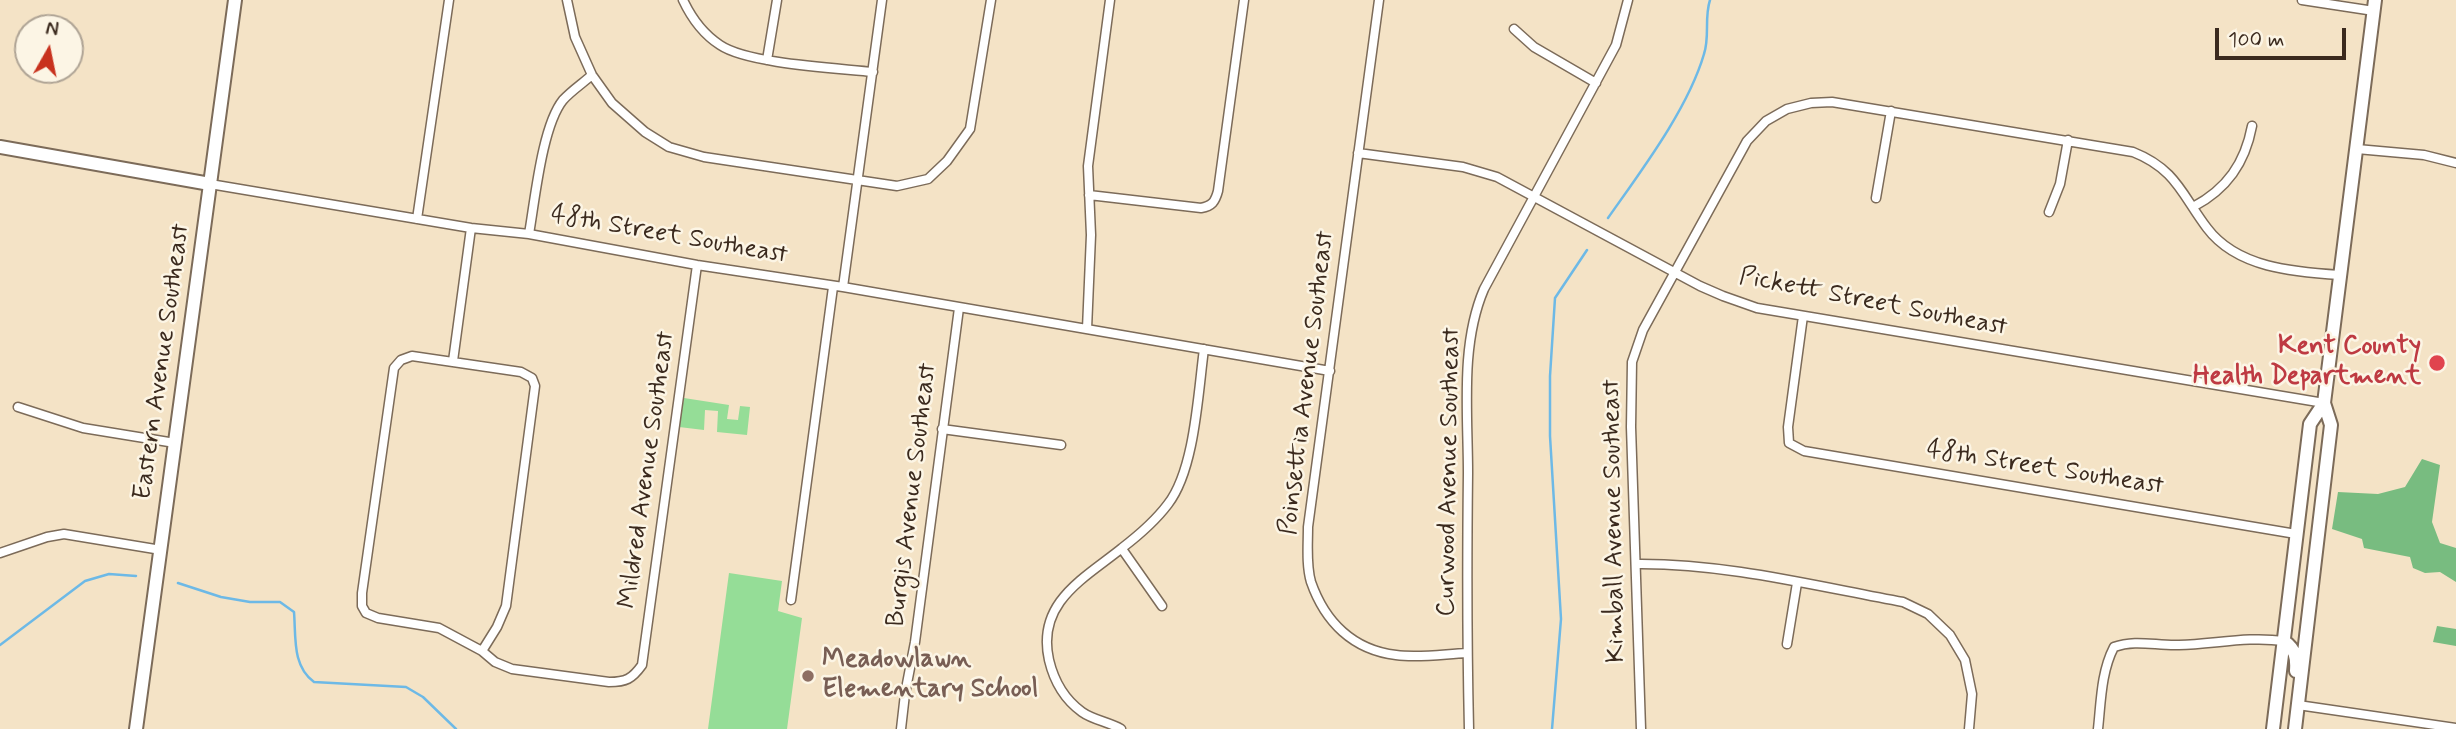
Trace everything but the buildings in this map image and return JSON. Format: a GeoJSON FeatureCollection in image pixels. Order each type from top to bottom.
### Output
{"type":"FeatureCollection","features":[{"type":"Feature","properties":{"kind":"main road","name":"Eastern Avenue Southeast"},"geometry":{"type":"LineString","coordinates":[[136,729],[235,0]]}},
{"type":"Feature","properties":{"kind":"main road"},"geometry":{"type":"LineString","coordinates":[[2295,727],[2330,425],[2324,403],[2375,6]]}},
{"type":"Feature","properties":{"kind":"main road","name":"48th Street Southeast"},"geometry":{"type":"LineString","coordinates":[[0,147],[210,184]]}},
{"type":"Feature","properties":{"kind":"main road"},"geometry":{"type":"LineString","coordinates":[[2273,729],[2310,424],[2324,403]]}},
{"type":"Feature","properties":{"kind":"main road"},"geometry":{"type":"LineString","coordinates":[[2284,640],[2296,656],[2291,718],[2295,727]]}},
{"type":"Feature","properties":{"kind":"street"},"geometry":{"type":"LineString","coordinates":[[417,219],[449,0]]}},
{"type":"Feature","properties":{"kind":"street"},"geometry":{"type":"LineString","coordinates":[[567,0],[575,37],[592,75],[612,103],[645,132],[672,148],[704,157],[897,186],[928,178],[947,161],[970,129],[991,0]]}},
{"type":"Feature","properties":{"kind":"street"},"geometry":{"type":"LineString","coordinates":[[682,0],[690,15],[721,46],[768,60],[873,72]]}},
{"type":"Feature","properties":{"kind":"street"},"geometry":{"type":"LineString","coordinates":[[768,60],[777,0]]}},
{"type":"Feature","properties":{"kind":"street"},"geometry":{"type":"LineString","coordinates":[[843,287],[882,0]]}},
{"type":"Feature","properties":{"kind":"street"},"geometry":{"type":"LineString","coordinates":[[1087,329],[1091,234],[1088,166],[1110,0]]}},
{"type":"Feature","properties":{"kind":"street"},"geometry":{"type":"LineString","coordinates":[[1089,195],[1201,208],[1210,206],[1215,201],[1219,191],[1244,0]]}},
{"type":"Feature","properties":{"kind":"street","name":"Poinsettia Avenue Southeast"},"geometry":{"type":"LineString","coordinates":[[1380,0],[1308,527],[1311,580],[1325,611],[1351,641],[1382,653],[1400,656],[1467,653]]}},
{"type":"Feature","properties":{"kind":"street","name":"Curwood Avenue Southeast"},"geometry":{"type":"LineString","coordinates":[[1469,729],[1467,653],[1470,334],[1484,289],[1616,45],[1628,0]]}},
{"type":"Feature","properties":{"kind":"street"},"geometry":{"type":"LineString","coordinates":[[2302,0],[2375,6]]}},
{"type":"Feature","properties":{"kind":"street"},"geometry":{"type":"LineString","coordinates":[[1514,29],[1534,47],[1597,83]]}},
{"type":"Feature","properties":{"kind":"street"},"geometry":{"type":"LineString","coordinates":[[529,234],[544,152],[552,124],[562,101],[592,75]]}},
{"type":"Feature","properties":{"kind":"street","name":"Kimball Avenue Southeast"},"geometry":{"type":"LineString","coordinates":[[1641,729],[1631,427],[1632,362],[1643,330],[1747,141],[1766,121],[1787,109],[1811,103],[1832,102],[1891,111]]}},
{"type":"Feature","properties":{"kind":"street"},"geometry":{"type":"LineString","coordinates":[[1876,198],[1891,111],[2067,140],[2133,152],[2154,162],[2172,177],[2209,231],[2241,255],[2279,268],[2340,275]]}},
{"type":"Feature","properties":{"kind":"street"},"geometry":{"type":"LineString","coordinates":[[2193,207],[2219,191],[2233,175],[2244,157],[2252,126]]}},
{"type":"Feature","properties":{"kind":"street"},"geometry":{"type":"LineString","coordinates":[[2049,212],[2060,184],[2067,140]]}},
{"type":"Feature","properties":{"kind":"street"},"geometry":{"type":"LineString","coordinates":[[2357,149],[2424,155],[2456,163]]}},
{"type":"Feature","properties":{"kind":"street","name":"Pickett Street Southeast"},"geometry":{"type":"LineString","coordinates":[[1358,153],[1463,167],[1497,177],[1674,272],[1738,302],[1803,316],[2324,403]]}},
{"type":"Feature","properties":{"kind":"street","name":"48th Street Southeast"},"geometry":{"type":"LineString","coordinates":[[210,184],[471,228],[529,234],[697,265],[843,287],[1330,371]]}},
{"type":"Feature","properties":{"kind":"street"},"geometry":{"type":"LineString","coordinates":[[453,361],[471,228]]}},
{"type":"Feature","properties":{"kind":"street","name":"Mildred Avenue Southeast"},"geometry":{"type":"LineString","coordinates":[[482,651],[495,662],[512,669],[609,682],[624,682],[634,677],[642,665],[697,265]]}},
{"type":"Feature","properties":{"kind":"street"},"geometry":{"type":"LineString","coordinates":[[791,600],[834,287]]}},
{"type":"Feature","properties":{"kind":"street","name":"Burgis Avenue Southeast"},"geometry":{"type":"LineString","coordinates":[[901,729],[959,308]]}},
{"type":"Feature","properties":{"kind":"street","name":"48th Street Southeast"},"geometry":{"type":"LineString","coordinates":[[1803,316],[1788,427],[1789,443],[1815,454],[2296,534]]}},
{"type":"Feature","properties":{"kind":"street"},"geometry":{"type":"LineString","coordinates":[[1121,729],[1083,713],[1063,694],[1052,673],[1048,655],[1051,617],[1068,590],[1098,564],[1122,549],[1169,503],[1183,477],[1205,349]]}},
{"type":"Feature","properties":{"kind":"street"},"geometry":{"type":"LineString","coordinates":[[412,356],[453,361],[520,372],[532,378],[535,386],[506,606],[482,651],[439,628],[378,618],[366,613],[362,606],[394,368],[401,360],[412,356]]}},
{"type":"Feature","properties":{"kind":"street"},"geometry":{"type":"LineString","coordinates":[[18,407],[75,426],[175,443]]}},
{"type":"Feature","properties":{"kind":"street"},"geometry":{"type":"LineString","coordinates":[[942,429],[1061,445]]}},
{"type":"Feature","properties":{"kind":"street"},"geometry":{"type":"LineString","coordinates":[[0,553],[64,534],[161,550]]}},
{"type":"Feature","properties":{"kind":"street"},"geometry":{"type":"LineString","coordinates":[[1122,549],[1162,606]]}},
{"type":"Feature","properties":{"kind":"street"},"geometry":{"type":"LineString","coordinates":[[1636,564],[1671,564],[1903,601],[1928,614],[1950,635],[1965,660],[1972,694],[1969,729]]}},
{"type":"Feature","properties":{"kind":"street"},"geometry":{"type":"LineString","coordinates":[[1787,644],[1797,583]]}},
{"type":"Feature","properties":{"kind":"street"},"geometry":{"type":"LineString","coordinates":[[2098,729],[2104,678],[2113,647],[2139,641],[2177,645],[2243,638],[2284,640]]}},
{"type":"Feature","properties":{"kind":"street"},"geometry":{"type":"LineString","coordinates":[[2298,705],[2456,728]]}},
{"type":"Feature","properties":{"kind":"green space"},"geometry":{"type":"Polygon","coordinates":[[[684,398],[729,405],[727,419],[738,420],[740,406],[750,407],[747,435],[717,432],[718,411],[705,410],[704,430],[679,427],[684,398]]]}},
{"type":"Feature","properties":{"kind":"green space"},"geometry":{"type":"Polygon","coordinates":[[[2422,459],[2440,465],[2432,522],[2440,543],[2456,548],[2456,582],[2440,572],[2425,573],[2413,568],[2410,557],[2364,548],[2362,539],[2332,529],[2338,492],[2378,494],[2405,487],[2422,459]]]}},
{"type":"Feature","properties":{"kind":"green space"},"geometry":{"type":"Polygon","coordinates":[[[729,573],[782,581],[778,611],[802,618],[787,729],[708,729],[729,573]]]}},
{"type":"Feature","properties":{"kind":"green space"},"geometry":{"type":"Polygon","coordinates":[[[2437,626],[2456,629],[2456,646],[2433,642],[2437,626]]]}},
{"type":"Feature","properties":{"kind":"waterway"},"geometry":{"type":"LineString","coordinates":[[1608,218],[1662,139],[1697,75],[1706,47],[1710,0]]}},
{"type":"Feature","properties":{"kind":"waterway"},"geometry":{"type":"LineString","coordinates":[[1552,729],[1561,619],[1550,436],[1550,376],[1555,298],[1587,250]]}},
{"type":"Feature","properties":{"kind":"waterway"},"geometry":{"type":"LineString","coordinates":[[0,645],[85,581],[109,574],[136,576]]}},
{"type":"Feature","properties":{"kind":"waterway"},"geometry":{"type":"LineString","coordinates":[[178,583],[221,597],[250,602],[280,602],[294,612],[299,659],[302,668],[314,682],[406,687],[423,697],[456,729]]}},
{"type":"Feature","properties":{"kind":"place","name":"Kent County Health Department"},"geometry":{"type":"Point","coordinates":[2437,363]}},
{"type":"Feature","properties":{"kind":"place","name":"Meadowlawn Elementary School"},"geometry":{"type":"Point","coordinates":[808,676]}}]}
